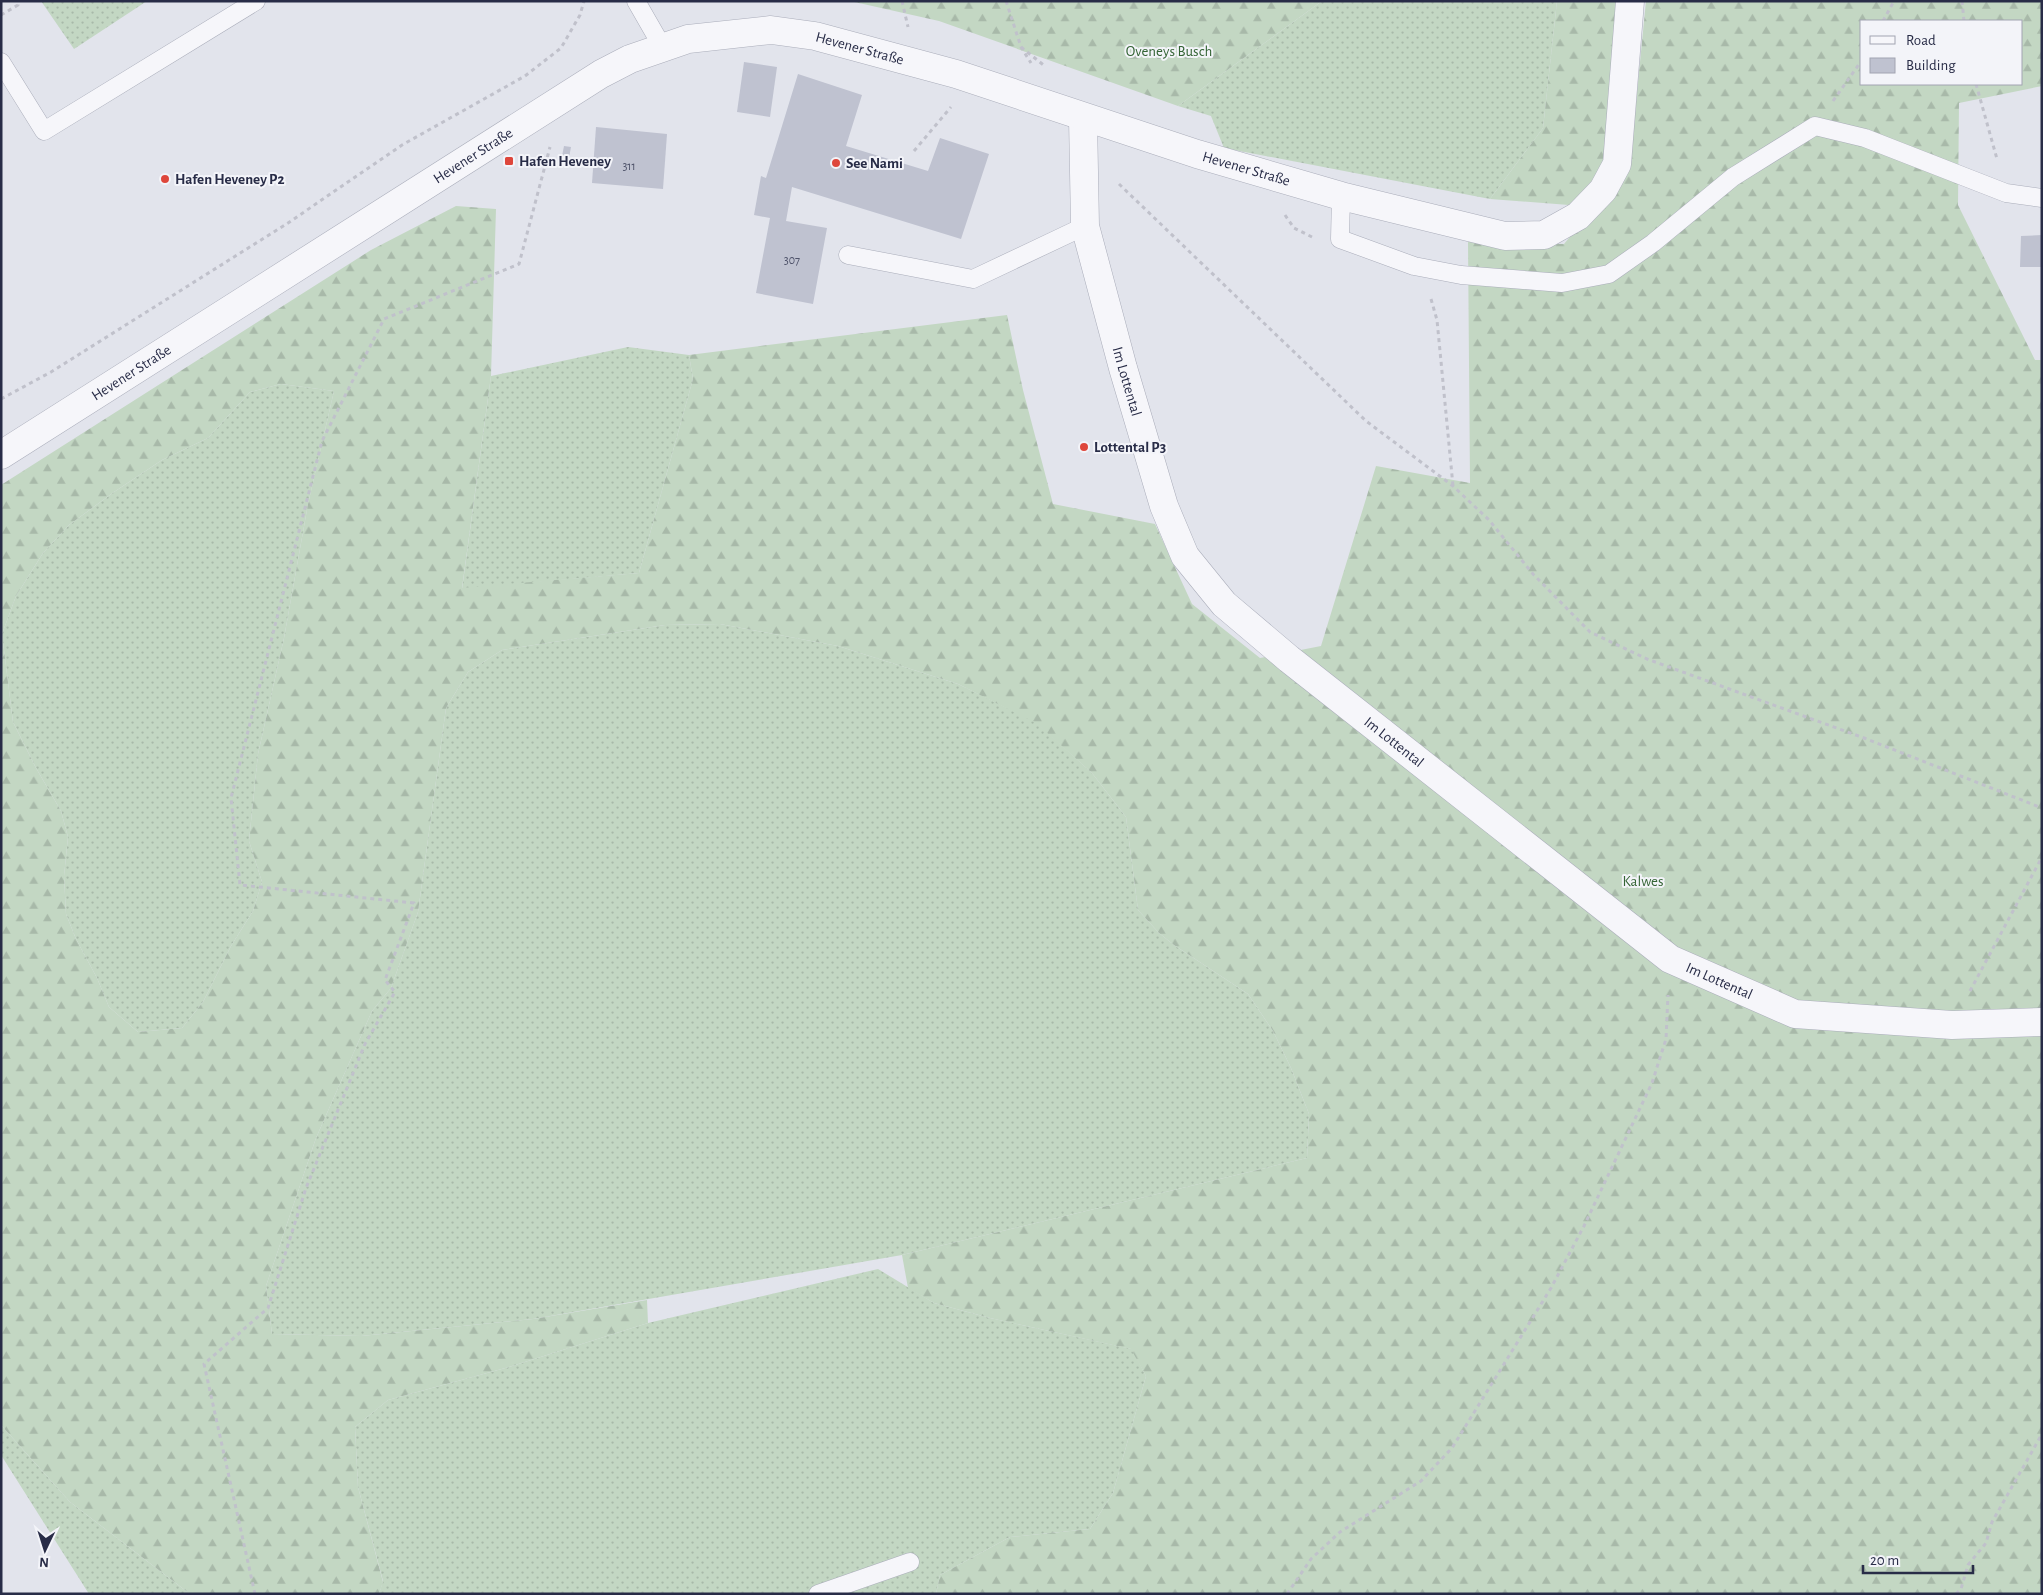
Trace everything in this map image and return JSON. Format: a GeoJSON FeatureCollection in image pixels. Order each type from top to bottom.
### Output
{"type":"FeatureCollection","features":[{"type":"Feature","properties":{"kind":"street","name":"Hevener Straße"},"geometry":{"type":"LineString","coordinates":[[1,456],[601,74],[630,59],[688,40],[771,30],[815,36],[956,74],[1083,118],[1341,196],[1505,236],[1544,235],[1578,216],[1603,190],[1617,164],[1630,1]]}},
{"type":"Feature","properties":{"kind":"street","name":"Im Lottental"},"geometry":{"type":"LineString","coordinates":[[1083,118],[1085,226],[1120,357],[1164,506],[1185,556],[1224,604],[1289,659],[1670,959],[1795,1014],[1952,1024],[2042,1022]]}},
{"type":"Feature","properties":{"kind":"lane"},"geometry":{"type":"LineString","coordinates":[[1,62],[44,131],[256,1]]}},
{"type":"Feature","properties":{"kind":"lane"},"geometry":{"type":"LineString","coordinates":[[636,1],[663,48]]}},
{"type":"Feature","properties":{"kind":"lane"},"geometry":{"type":"LineString","coordinates":[[1341,196],[1340,239],[1414,266],[1461,275],[1562,283],[1609,274],[1653,243],[1733,177],[1815,126],[1865,138],[2006,193],[2042,198]]}},
{"type":"Feature","properties":{"kind":"lane"},"geometry":{"type":"LineString","coordinates":[[848,255],[973,279],[1085,226]]}},
{"type":"Feature","properties":{"kind":"lane"},"geometry":{"type":"LineString","coordinates":[[818,1594],[910,1562]]}},
{"type":"Feature","properties":{"kind":"path"},"geometry":{"type":"LineString","coordinates":[[1,15],[18,5],[17,1]]}},
{"type":"Feature","properties":{"kind":"path"},"geometry":{"type":"LineString","coordinates":[[1,399],[51,372],[288,223],[402,145],[524,76],[561,48],[580,15],[584,1]]}},
{"type":"Feature","properties":{"kind":"path"},"geometry":{"type":"LineString","coordinates":[[1006,1],[1021,47],[1044,82],[1041,102]]}},
{"type":"Feature","properties":{"kind":"path"},"geometry":{"type":"LineString","coordinates":[[1884,20],[1894,1]]}},
{"type":"Feature","properties":{"kind":"path"},"geometry":{"type":"LineString","coordinates":[[1962,1],[1964,20]]}},
{"type":"Feature","properties":{"kind":"path"},"geometry":{"type":"LineString","coordinates":[[1815,126],[1860,63]]}},
{"type":"Feature","properties":{"kind":"path"},"geometry":{"type":"LineString","coordinates":[[914,151],[952,105],[956,74]]}},
{"type":"Feature","properties":{"kind":"path"},"geometry":{"type":"LineString","coordinates":[[1976,85],[2006,193]]}},
{"type":"Feature","properties":{"kind":"path"},"geometry":{"type":"LineString","coordinates":[[255,1594],[204,1364],[268,1308],[306,1188],[365,1044],[395,992],[385,980],[414,903],[240,885],[231,798],[322,441],[384,319],[520,264],[551,144],[530,119]]}},
{"type":"Feature","properties":{"kind":"path"},"geometry":{"type":"LineString","coordinates":[[1083,150],[1366,421],[1453,486],[1489,520],[1534,574],[1590,632],[1647,659],[1855,734],[2042,808]]}},
{"type":"Feature","properties":{"kind":"path"},"geometry":{"type":"LineString","coordinates":[[1414,266],[1430,296],[1437,320],[1453,486]]}},
{"type":"Feature","properties":{"kind":"path"},"geometry":{"type":"LineString","coordinates":[[1952,1024],[2042,857]]}},
{"type":"Feature","properties":{"kind":"path"},"geometry":{"type":"LineString","coordinates":[[1287,1594],[1311,1560],[1340,1532],[1421,1481],[1452,1448],[1546,1296],[1584,1226],[1652,1083],[1666,1039],[1670,959]]}},
{"type":"Feature","properties":{"kind":"path"},"geometry":{"type":"LineString","coordinates":[[1956,1594],[1960,1589],[1968,1565],[1986,1543],[1992,1522],[2042,1434]]}},
{"type":"Feature","properties":{"kind":"path"},"geometry":{"type":"LineString","coordinates":[[2037,1442],[2042,1444]]}},
{"type":"Feature","properties":{"kind":"green space"},"geometry":{"type":"Polygon","coordinates":[[[41,1],[147,1],[74,49],[41,1]]]}},
{"type":"Feature","properties":{"kind":"green space","name":"Oveneys Busch"},"geometry":{"type":"Polygon","coordinates":[[[850,1],[1322,1],[1178,106],[939,21],[850,1]]]}},
{"type":"Feature","properties":{"kind":"green space"},"geometry":{"type":"Polygon","coordinates":[[[1322,1],[1557,1],[1543,128],[1490,199],[1224,148],[1211,116],[1178,106],[1322,1]]]}},
{"type":"Feature","properties":{"kind":"green space"},"geometry":{"type":"Polygon","coordinates":[[[1557,1],[1619,1],[1606,167],[1569,205],[1490,199],[1543,128],[1557,1]]]}},
{"type":"Feature","properties":{"kind":"green space","name":"Kalwes"},"geometry":{"type":"Polygon","coordinates":[[[1646,1],[2042,1],[2042,86],[1959,103],[1958,205],[2035,360],[2042,360],[2042,1594],[936,1594],[940,1575],[1010,1537],[1090,1529],[1113,1493],[1146,1376],[1131,1349],[990,1318],[934,1303],[908,1288],[902,1255],[1307,1158],[1309,1114],[1291,1068],[1273,1031],[1248,994],[1174,945],[1159,933],[1138,910],[1126,817],[1092,773],[1036,723],[958,684],[838,646],[720,624],[665,625],[502,650],[468,672],[446,708],[418,912],[391,988],[372,1011],[316,1138],[266,1286],[272,1334],[361,1336],[533,1319],[647,1300],[648,1323],[509,1367],[388,1400],[355,1427],[358,1487],[383,1582],[379,1594],[190,1594],[70,1502],[1,1425],[1,485],[371,250],[456,206],[496,209],[491,376],[462,588],[639,573],[693,379],[689,355],[1007,315],[1023,390],[1053,504],[1155,524],[1192,604],[1260,658],[1321,646],[1376,466],[1470,483],[1468,242],[1564,244],[1630,164],[1646,1]],[[281,384],[250,392],[208,438],[162,460],[69,525],[43,553],[16,596],[2,634],[13,722],[36,768],[61,811],[68,837],[64,876],[66,914],[109,1007],[138,1032],[182,1028],[203,1002],[231,946],[253,911],[262,882],[249,841],[258,754],[284,638],[308,504],[334,391],[281,384]]]}},
{"type":"Feature","properties":{"kind":"green space"},"geometry":{"type":"Polygon","coordinates":[[[628,347],[689,355],[693,379],[639,573],[462,589],[491,376],[628,347]]]}},
{"type":"Feature","properties":{"kind":"green space"},"geometry":{"type":"Polygon","coordinates":[[[281,384],[334,391],[308,504],[284,638],[258,754],[249,841],[262,882],[253,911],[231,946],[203,1002],[182,1028],[138,1032],[109,1007],[66,914],[64,876],[68,837],[61,811],[36,768],[13,722],[2,634],[16,596],[43,553],[69,525],[162,460],[208,438],[250,392],[281,384]]]}},
{"type":"Feature","properties":{"kind":"green space"},"geometry":{"type":"Polygon","coordinates":[[[720,624],[838,646],[958,684],[1036,722],[1092,773],[1126,817],[1138,910],[1159,933],[1174,945],[1248,994],[1273,1031],[1291,1068],[1309,1114],[1307,1158],[902,1255],[533,1319],[361,1336],[272,1334],[266,1286],[316,1138],[372,1011],[391,988],[418,912],[446,708],[468,672],[502,650],[665,625],[720,624]]]}},
{"type":"Feature","properties":{"kind":"green space"},"geometry":{"type":"Polygon","coordinates":[[[878,1269],[934,1303],[990,1318],[1132,1349],[1146,1376],[1113,1493],[1090,1529],[1010,1537],[940,1575],[936,1594],[379,1594],[383,1581],[358,1487],[355,1427],[388,1400],[509,1367],[648,1323],[878,1269]]]}},
{"type":"Feature","properties":{"kind":"green space"},"geometry":{"type":"Polygon","coordinates":[[[1,1425],[70,1502],[190,1594],[89,1594],[1,1455],[1,1425]]]}},
{"type":"Feature","properties":{"kind":"building"},"geometry":{"type":"Polygon","coordinates":[[[744,62],[777,67],[770,117],[737,112],[744,62]]]}},
{"type":"Feature","properties":{"kind":"building","name":"See Nami"},"geometry":{"type":"Polygon","coordinates":[[[798,74],[862,95],[846,146],[928,171],[940,138],[989,154],[961,239],[792,187],[786,221],[827,228],[813,304],[756,293],[770,218],[754,215],[761,176],[766,178],[798,74]]]}},
{"type":"Feature","properties":{"kind":"building"},"geometry":{"type":"Polygon","coordinates":[[[596,127],[667,134],[663,189],[592,183],[596,127]]]}},
{"type":"Feature","properties":{"kind":"building"},"geometry":{"type":"Polygon","coordinates":[[[564,146],[571,147],[569,158],[562,156],[564,146]]]}},
{"type":"Feature","properties":{"kind":"building"},"geometry":{"type":"Polygon","coordinates":[[[2042,235],[2042,267],[2020,267],[2021,236],[2042,235]]]}},
{"type":"Feature","properties":{"kind":"place","name":"Hafen Heveney"},"geometry":{"type":"Point","coordinates":[509,161]}},
{"type":"Feature","properties":{"kind":"place","name":"See Nami"},"geometry":{"type":"Point","coordinates":[836,163]}},
{"type":"Feature","properties":{"kind":"place","name":"Hafen Heveney P2"},"geometry":{"type":"Point","coordinates":[165,179]}},
{"type":"Feature","properties":{"kind":"place","name":"Lottental P3"},"geometry":{"type":"Point","coordinates":[1084,447]}}]}
